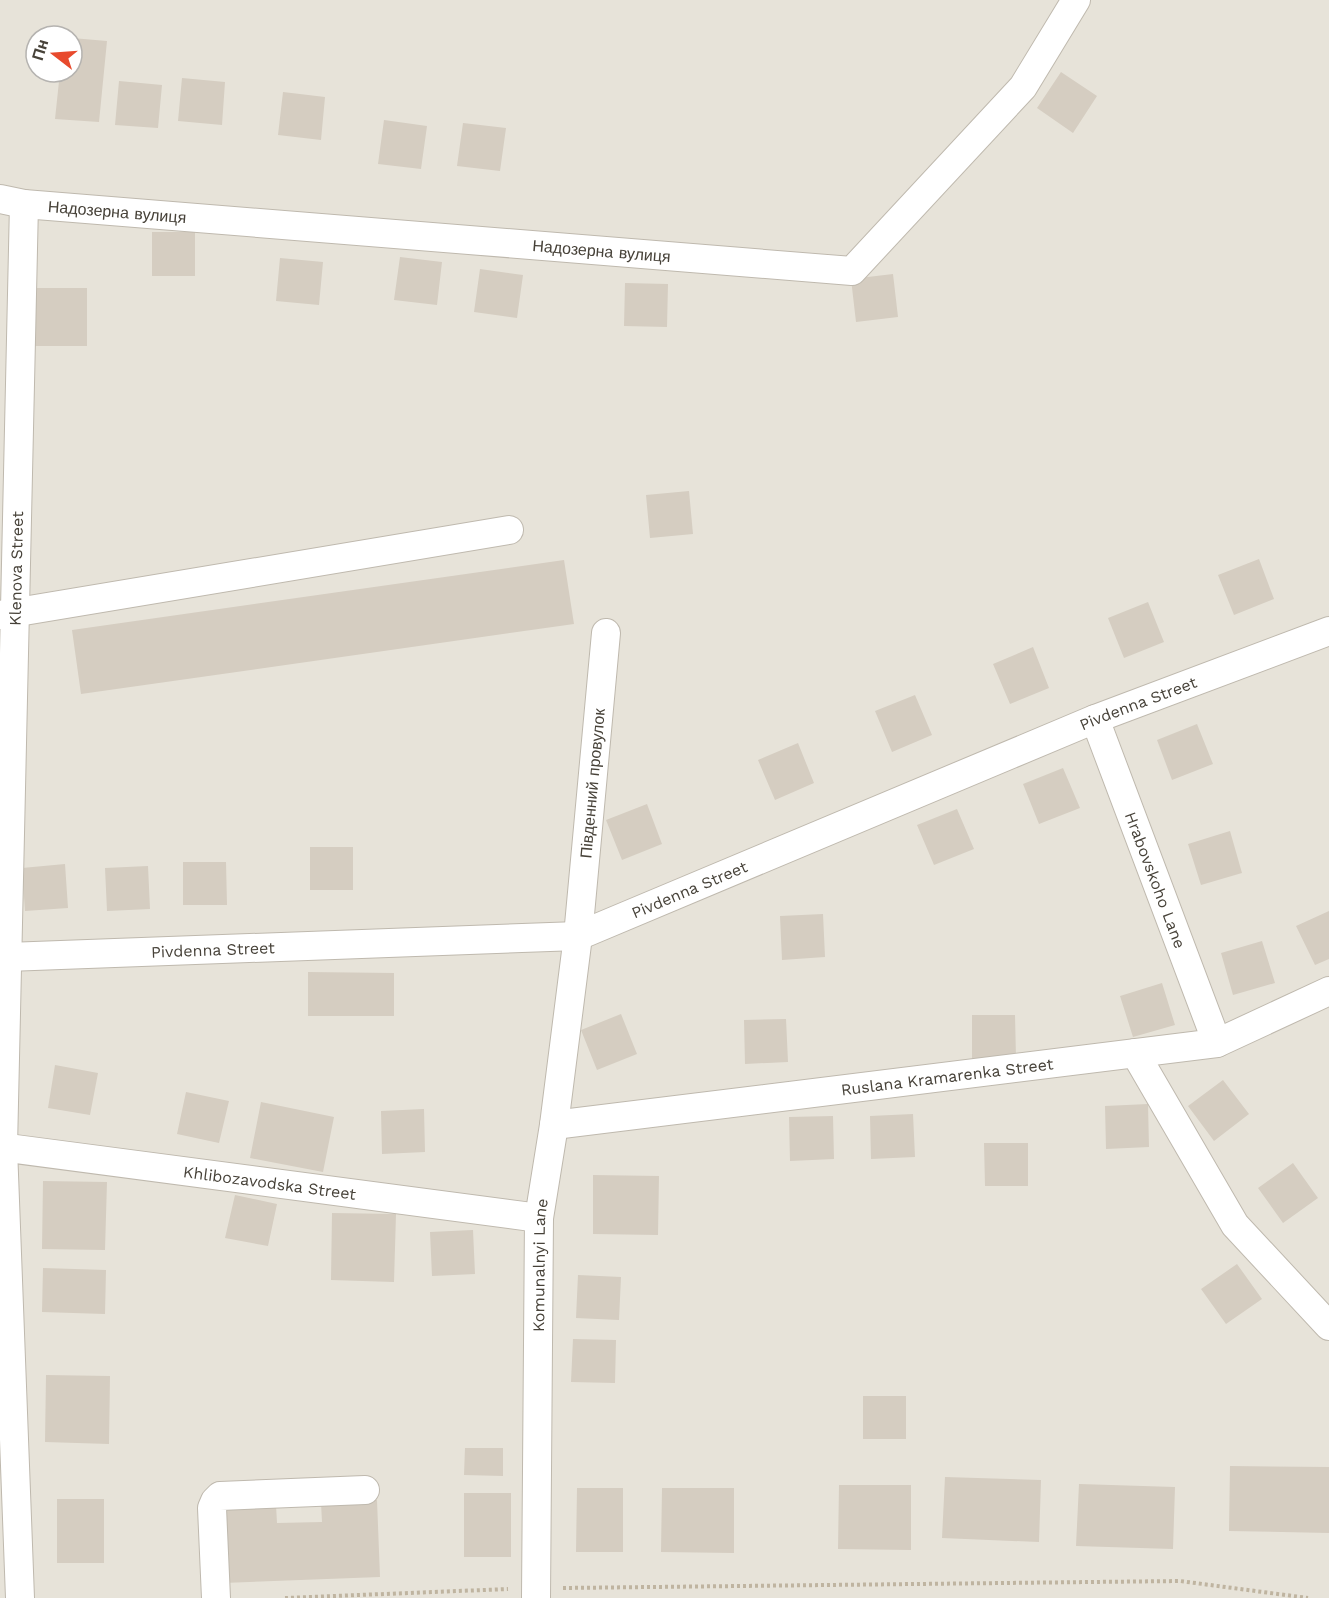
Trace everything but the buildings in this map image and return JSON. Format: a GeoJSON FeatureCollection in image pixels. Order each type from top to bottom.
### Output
{"type":"FeatureCollection","features":[{"type":"Feature","properties":{"kind":"street","name":"Надозерна вулиця"},"geometry":{"type":"LineString","coordinates":[[12,202],[852,271],[1023,87],[1076,0]]}},
{"type":"Feature","properties":{"kind":"street","name":"Klenova Street"},"geometry":{"type":"LineString","coordinates":[[12,202],[8,613],[8,957],[2,1148],[20,1598]]}},
{"type":"Feature","properties":{"kind":"street"},"geometry":{"type":"LineString","coordinates":[[8,613],[509,530]]}},
{"type":"Feature","properties":{"kind":"street","name":"Pivdenna Street"},"geometry":{"type":"LineString","coordinates":[[8,957],[578,936],[1095,719],[1329,631]]}},
{"type":"Feature","properties":{"kind":"street","name":"Південний провулок"},"geometry":{"type":"LineString","coordinates":[[578,936],[606,633]]}},
{"type":"Feature","properties":{"kind":"street","name":"Hrabovskoho Lane"},"geometry":{"type":"LineString","coordinates":[[1095,719],[1217,1042]]}},
{"type":"Feature","properties":{"kind":"street","name":"Komunalnyi Lane"},"geometry":{"type":"LineString","coordinates":[[536,1593],[539,1218],[554,1125],[578,936]]}},
{"type":"Feature","properties":{"kind":"street","name":"Ruslana Kramarenka Street"},"geometry":{"type":"LineString","coordinates":[[554,1125],[1217,1042],[1329,991]]}},
{"type":"Feature","properties":{"kind":"street"},"geometry":{"type":"LineString","coordinates":[[1135,1053],[1235,1225],[1329,1326]]}},
{"type":"Feature","properties":{"kind":"street","name":"Khlibozavodska Street"},"geometry":{"type":"LineString","coordinates":[[2,1148],[539,1218]]}},
{"type":"Feature","properties":{"kind":"street"},"geometry":{"type":"LineString","coordinates":[[216,1598],[212,1508],[214,1501],[220,1496],[365,1490]]}},
{"type":"Feature","properties":{"kind":"path"},"geometry":{"type":"LineString","coordinates":[[285,1598],[1180,1581],[1308,1598]]}},
{"type":"Feature","properties":{"kind":"shaded area"},"geometry":{"type":"Polygon","coordinates":[[[0,0],[1329,0],[1329,1598],[0,1598],[0,0]]]}}]}
